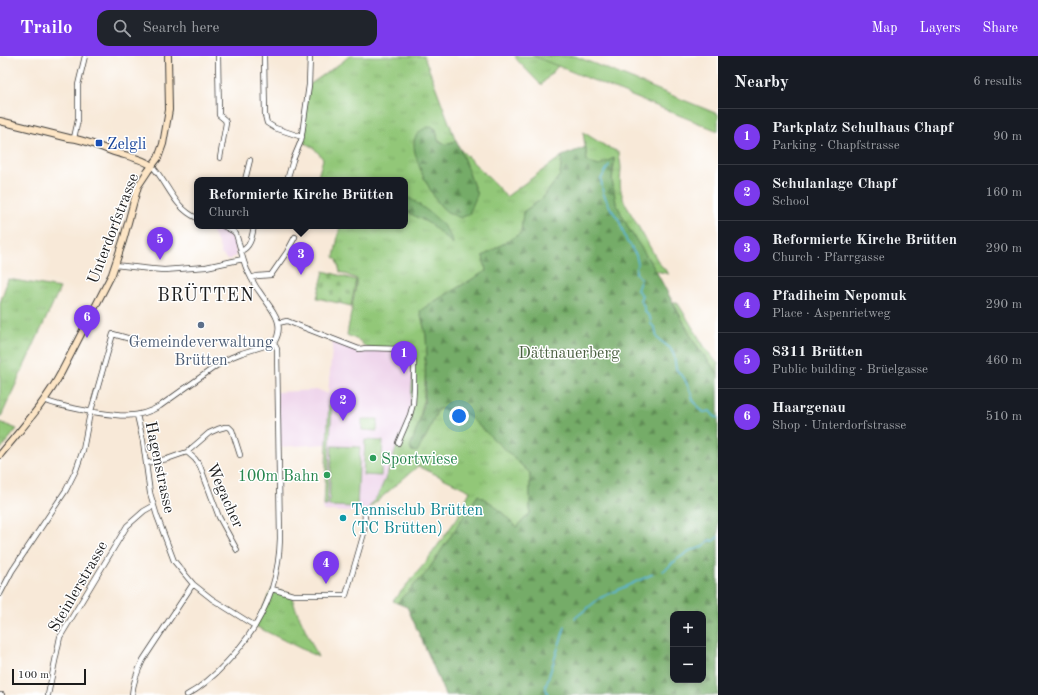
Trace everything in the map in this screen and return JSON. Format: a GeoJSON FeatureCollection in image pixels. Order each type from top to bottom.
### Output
{"type":"FeatureCollection","features":[{"type":"Feature","properties":{"kind":"street"},"geometry":{"type":"LineString","coordinates":[[74,138],[78,120],[78,85],[85,56]]}},
{"type":"Feature","properties":{"kind":"street","name":"Unterdorfstrasse"},"geometry":{"type":"LineString","coordinates":[[0,455],[53,388],[112,274],[138,186],[160,153],[169,110],[168,56]]}},
{"type":"Feature","properties":{"kind":"street"},"geometry":{"type":"LineString","coordinates":[[218,56],[219,115],[225,120],[226,123],[220,158]]}},
{"type":"Feature","properties":{"kind":"street"},"geometry":{"type":"LineString","coordinates":[[264,56],[265,115],[267,123],[275,128],[302,139]]}},
{"type":"Feature","properties":{"kind":"street"},"geometry":{"type":"LineString","coordinates":[[288,177],[302,139],[310,85],[310,56]]}},
{"type":"Feature","properties":{"kind":"street"},"geometry":{"type":"LineString","coordinates":[[0,121],[74,138],[144,161],[152,166],[179,205],[194,216]]}},
{"type":"Feature","properties":{"kind":"street"},"geometry":{"type":"LineString","coordinates":[[246,177],[250,160]]}},
{"type":"Feature","properties":{"kind":"street"},"geometry":{"type":"LineString","coordinates":[[228,229],[236,234],[243,259],[251,278],[260,294],[273,310],[278,323],[278,335],[274,344]]}},
{"type":"Feature","properties":{"kind":"street"},"geometry":{"type":"LineString","coordinates":[[241,251],[245,250],[249,244],[253,229]]}},
{"type":"Feature","properties":{"kind":"street"},"geometry":{"type":"LineString","coordinates":[[251,278],[271,275],[289,249],[295,237]]}},
{"type":"Feature","properties":{"kind":"street"},"geometry":{"type":"LineString","coordinates":[[115,265],[151,270],[164,270],[206,267],[243,259]]}},
{"type":"Feature","properties":{"kind":"street"},"geometry":{"type":"LineString","coordinates":[[278,323],[287,321],[359,349],[401,349],[407,351],[412,356],[414,361],[412,404],[410,415],[398,443]]}},
{"type":"Feature","properties":{"kind":"street"},"geometry":{"type":"LineString","coordinates":[[0,594],[14,567],[74,476],[84,450],[91,411],[113,334],[148,344]]}},
{"type":"Feature","properties":{"kind":"street"},"geometry":{"type":"LineString","coordinates":[[44,400],[62,406],[114,416],[137,415],[155,409],[219,364],[232,357],[274,344]]}},
{"type":"Feature","properties":{"kind":"street"},"geometry":{"type":"LineString","coordinates":[[186,695],[203,685],[217,674],[233,656],[255,626],[264,610],[276,577],[280,554],[280,538],[277,349],[274,344]]}},
{"type":"Feature","properties":{"kind":"street","name":"Hagenstrasse"},"geometry":{"type":"LineString","coordinates":[[137,415],[143,441],[153,506],[174,561],[192,584],[212,599],[255,626]]}},
{"type":"Feature","properties":{"kind":"street","name":"Wegacher"},"geometry":{"type":"LineString","coordinates":[[146,463],[167,459],[187,452],[209,434],[226,427],[229,427],[232,430],[240,456]]}},
{"type":"Feature","properties":{"kind":"street","name":"Wegacher"},"geometry":{"type":"LineString","coordinates":[[187,452],[200,466],[219,517],[237,550]]}},
{"type":"Feature","properties":{"kind":"street","name":"Steinlerstrasse"},"geometry":{"type":"LineString","coordinates":[[48,695],[60,637],[127,526],[144,511],[153,506]]}},
{"type":"Feature","properties":{"kind":"street"},"geometry":{"type":"LineString","coordinates":[[272,589],[293,595],[346,595],[365,525],[365,512]]}},
{"type":"Feature","properties":{"kind":"street"},"geometry":{"type":"LineString","coordinates":[[132,695],[137,672],[192,584]]}},
{"type":"Feature","properties":{"kind":"shaded area"},"geometry":{"type":"Polygon","coordinates":[[[212,229],[220,229],[230,234],[237,248],[235,248],[235,257],[228,260],[221,254],[219,245],[212,229]]]}},
{"type":"Feature","properties":{"kind":"shaded area"},"geometry":{"type":"Polygon","coordinates":[[[333,339],[359,349],[401,349],[412,356],[413,404],[387,475],[378,495],[365,512],[323,511],[327,444],[278,447],[277,392],[319,390],[328,394],[333,339]]]}},
{"type":"Feature","properties":{"kind":"green space"},"geometry":{"type":"Polygon","coordinates":[[[349,56],[424,56],[456,141],[445,144],[438,139],[436,129],[414,149],[423,176],[440,205],[477,195],[460,149],[506,197],[562,156],[560,175],[542,199],[523,212],[521,233],[483,256],[486,271],[420,311],[426,335],[427,355],[425,357],[425,384],[418,426],[426,437],[438,409],[463,410],[530,473],[530,513],[517,527],[494,505],[478,495],[427,572],[397,603],[393,601],[425,563],[458,517],[470,491],[418,466],[368,509],[378,495],[387,475],[410,415],[414,361],[407,351],[366,348],[360,341],[347,335],[357,279],[340,272],[337,260],[334,257],[339,229],[408,229],[408,177],[318,177],[323,159],[314,148],[301,141],[309,85],[349,56]]]}},
{"type":"Feature","properties":{"kind":"green space"},"geometry":{"type":"Polygon","coordinates":[[[515,56],[567,56],[541,85],[515,56]]]}},
{"type":"Feature","properties":{"kind":"green space"},"geometry":{"type":"Polygon","coordinates":[[[533,56],[575,56],[718,114],[718,131],[533,56]]]}},
{"type":"Feature","properties":{"kind":"green space"},"geometry":{"type":"Polygon","coordinates":[[[431,126],[436,129],[438,140],[445,144],[456,141],[477,195],[469,214],[461,218],[447,211],[440,205],[426,182],[417,161],[414,142],[416,136],[419,132],[431,126]]]}},
{"type":"Feature","properties":{"kind":"green space"},"geometry":{"type":"Polygon","coordinates":[[[583,132],[607,147],[619,152],[621,168],[620,186],[625,203],[659,263],[669,274],[656,271],[629,229],[616,203],[612,180],[614,158],[598,166],[587,161],[583,132]]]}},
{"type":"Feature","properties":{"kind":"green space","name":"Dättnauerberg"},"geometry":{"type":"Polygon","coordinates":[[[586,147],[587,161],[598,166],[614,158],[612,180],[616,203],[629,229],[656,271],[694,342],[718,374],[718,695],[445,695],[407,607],[397,603],[427,572],[478,495],[494,505],[517,527],[530,513],[530,473],[462,410],[438,409],[426,437],[417,452],[411,451],[410,447],[423,407],[426,376],[426,335],[420,311],[486,271],[483,256],[521,233],[523,212],[542,199],[560,175],[562,156],[586,147]]]}},
{"type":"Feature","properties":{"kind":"green space"},"geometry":{"type":"Polygon","coordinates":[[[408,197],[440,222],[446,229],[453,244],[430,224],[409,213],[408,197]]]}},
{"type":"Feature","properties":{"kind":"green space"},"geometry":{"type":"Polygon","coordinates":[[[324,271],[356,280],[351,306],[317,298],[324,271]]]}},
{"type":"Feature","properties":{"kind":"green space"},"geometry":{"type":"Polygon","coordinates":[[[8,279],[60,288],[0,419],[0,303],[8,279]]]}},
{"type":"Feature","properties":{"kind":"green space"},"geometry":{"type":"Polygon","coordinates":[[[673,302],[677,302],[706,349],[718,364],[718,374],[694,342],[673,302]]]}},
{"type":"Feature","properties":{"kind":"green space","name":"100m Bahn"},"geometry":{"type":"Polygon","coordinates":[[[329,401],[332,401],[327,506],[324,506],[329,401]]]}},
{"type":"Feature","properties":{"kind":"green space"},"geometry":{"type":"Polygon","coordinates":[[[362,419],[378,419],[377,431],[362,430],[362,419]]]}},
{"type":"Feature","properties":{"kind":"green space"},"geometry":{"type":"Polygon","coordinates":[[[0,422],[17,429],[0,450],[0,422]]]}},
{"type":"Feature","properties":{"kind":"green space","name":"Sportwiese"},"geometry":{"type":"Polygon","coordinates":[[[365,440],[383,441],[381,476],[363,475],[365,440]]]}},
{"type":"Feature","properties":{"kind":"green space"},"geometry":{"type":"Polygon","coordinates":[[[332,446],[360,447],[357,507],[329,506],[332,446]]]}},
{"type":"Feature","properties":{"kind":"green space"},"geometry":{"type":"Polygon","coordinates":[[[272,589],[291,594],[295,607],[318,657],[255,626],[272,589]]]}},
{"type":"Feature","properties":{"kind":"waterway"},"geometry":{"type":"LineString","coordinates":[[609,165],[601,179],[603,193],[611,209],[619,220],[627,242],[636,255],[638,264],[636,273],[641,279],[637,290],[642,295],[640,300],[644,306],[644,311],[650,317],[651,324],[655,328],[657,338],[670,348],[674,355],[676,369],[684,378],[693,400],[703,412],[710,411],[718,418]]}},
{"type":"Feature","properties":{"kind":"waterway"},"geometry":{"type":"LineString","coordinates":[[663,571],[691,550],[699,548],[710,540],[713,541],[718,537]]}},
{"type":"Feature","properties":{"kind":"waterway"},"geometry":{"type":"LineString","coordinates":[[575,618],[600,598],[653,574]]}},
{"type":"Feature","properties":{"kind":"waterway"},"geometry":{"type":"LineString","coordinates":[[548,695],[546,685],[565,627]]}},
{"type":"Feature","properties":{"kind":"place","name":"Zelgli"},"geometry":{"type":"Point","coordinates":[99,143]}},
{"type":"Feature","properties":{"kind":"place","name":"8311 Brütten"},"geometry":{"type":"Point","coordinates":[160,260]}},
{"type":"Feature","properties":{"kind":"place","name":"Reformierte Kirche Brütten"},"geometry":{"type":"Point","coordinates":[301,275]}},
{"type":"Feature","properties":{"kind":"place","name":"Gemeindeverwaltung Brütten"},"geometry":{"type":"Point","coordinates":[201,325]}},
{"type":"Feature","properties":{"kind":"place","name":"Haargenau"},"geometry":{"type":"Point","coordinates":[87,338]}},
{"type":"Feature","properties":{"kind":"place","name":"Parkplatz Schulhaus Chapf"},"geometry":{"type":"Point","coordinates":[404,374]}},
{"type":"Feature","properties":{"kind":"place","name":"Schulanlage Chapf"},"geometry":{"type":"Point","coordinates":[343,421]}},
{"type":"Feature","properties":{"kind":"place","name":"Sportwiese"},"geometry":{"type":"Point","coordinates":[373,458]}},
{"type":"Feature","properties":{"kind":"place","name":"100m Bahn"},"geometry":{"type":"Point","coordinates":[327,475]}},
{"type":"Feature","properties":{"kind":"place","name":"Tennisclub Brütten (TC Brütten)"},"geometry":{"type":"Point","coordinates":[343,518]}},
{"type":"Feature","properties":{"kind":"place","name":"Pfadiheim Nepomuk"},"geometry":{"type":"Point","coordinates":[326,584]}},
{"type":"Feature","properties":{"kind":"district","name":"BRÜTTEN"},"geometry":{"type":"Point","coordinates":[206,295]}}]}
